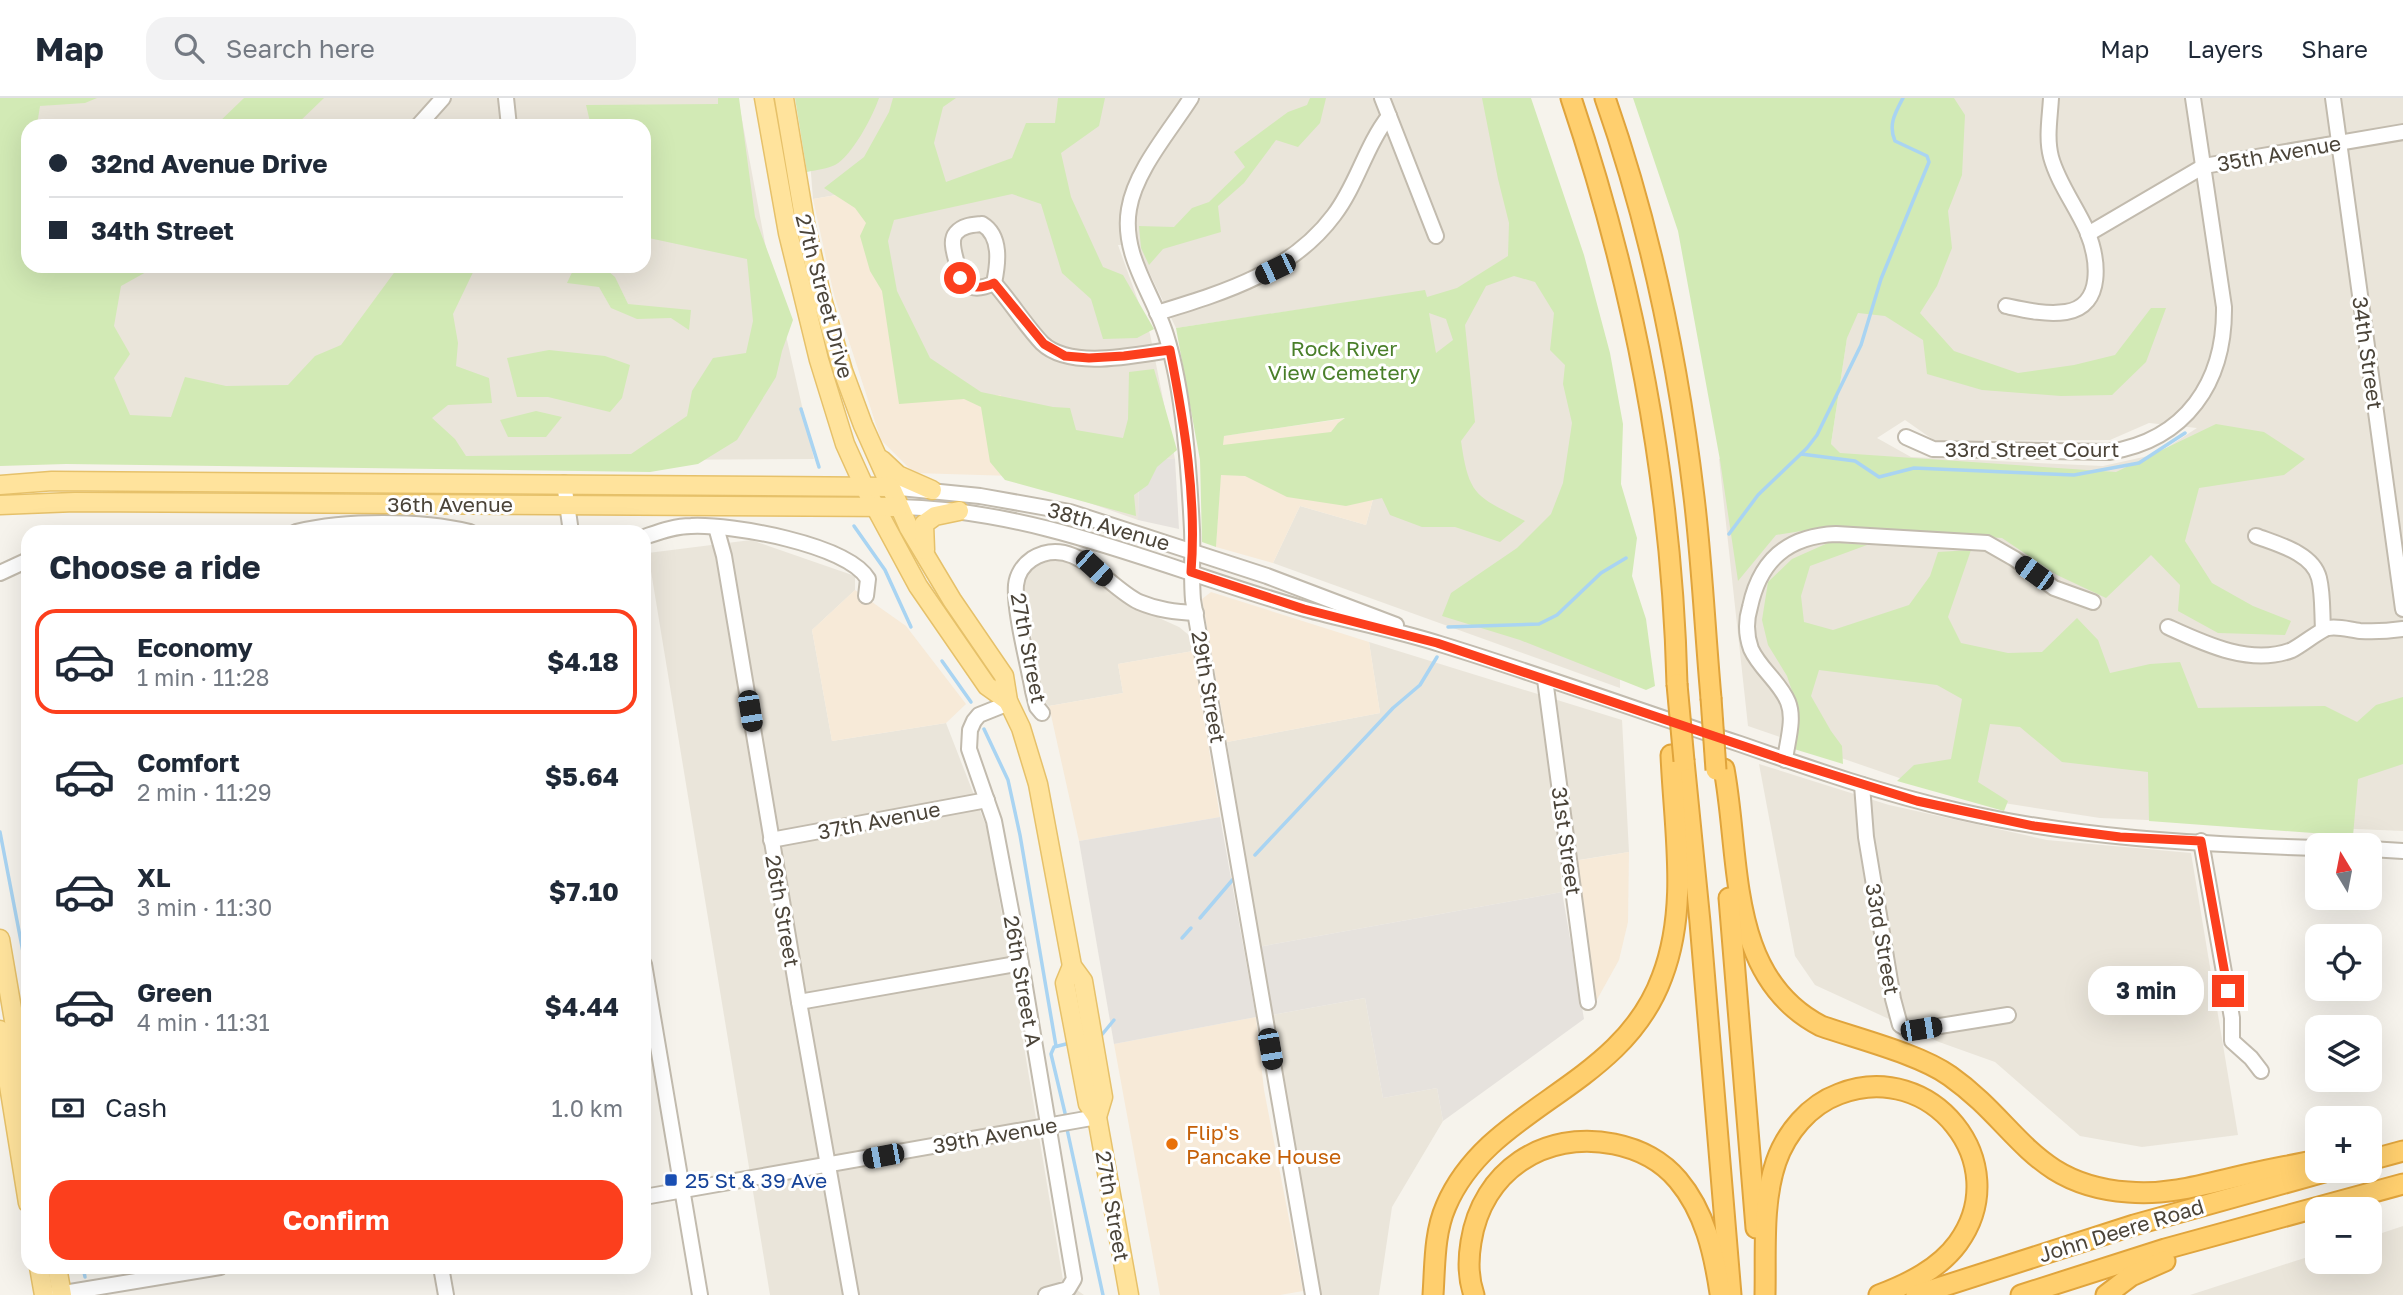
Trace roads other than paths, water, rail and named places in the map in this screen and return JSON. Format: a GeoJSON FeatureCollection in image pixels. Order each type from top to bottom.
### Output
{"type":"FeatureCollection","features":[{"type":"Feature","properties":{"kind":"highway"},"geometry":{"type":"LineString","coordinates":[[1433,1295],[1441,1223],[1454,1190],[1469,1167],[1493,1143],[1598,1065],[1617,1047],[1642,1016],[1661,980],[1677,918],[1675,629],[1667,531],[1649,395],[1611,224],[1571,98]]}},
{"type":"Feature","properties":{"kind":"highway"},"geometry":{"type":"LineString","coordinates":[[1605,98],[1644,226],[1677,379],[1694,494],[1764,1295]]}},
{"type":"Feature","properties":{"kind":"highway"},"geometry":{"type":"LineString","coordinates":[[1677,758],[1690,805],[1731,1295]]}},
{"type":"Feature","properties":{"kind":"highway"},"geometry":{"type":"LineString","coordinates":[[1720,769],[1730,801],[1742,912],[1749,937],[1773,986],[1793,1010],[1806,1019],[1821,1027],[1920,1061],[1947,1075],[2036,1157],[2060,1175],[2095,1188],[2161,1193],[2305,1163]]}},
{"type":"Feature","properties":{"kind":"highway"},"geometry":{"type":"LineString","coordinates":[[1764,1295],[1770,1183],[1775,1164],[1789,1135],[1805,1116],[1829,1097],[1848,1090],[1887,1086],[1908,1091],[1935,1104],[1958,1128],[1974,1166],[1976,1187],[1972,1214],[1957,1244],[1926,1273],[1879,1295]]}},
{"type":"Feature","properties":{"kind":"highway"},"geometry":{"type":"LineString","coordinates":[[1474,1295],[1469,1262],[1473,1228],[1497,1182],[1520,1161],[1536,1152],[1568,1142],[1590,1140],[1629,1147],[1647,1155],[1677,1179],[1705,1228],[1720,1295]]}},
{"type":"Feature","properties":{"kind":"highway"},"geometry":{"type":"LineString","coordinates":[[2382,1149],[2403,1146]]}},
{"type":"Feature","properties":{"kind":"highway"},"geometry":{"type":"LineString","coordinates":[[2382,1157],[2403,1152]]}},
{"type":"Feature","properties":{"kind":"highway","name":"John Deere Road"},"geometry":{"type":"LineString","coordinates":[[1916,1295],[2134,1225],[2305,1177]]}},
{"type":"Feature","properties":{"kind":"highway","name":"John Deere Road"},"geometry":{"type":"LineString","coordinates":[[2352,1197],[2403,1184]]}},
{"type":"Feature","properties":{"kind":"highway","name":"John Deere Road"},"geometry":{"type":"LineString","coordinates":[[2021,1295],[2153,1253],[2305,1210]]}},
{"type":"Feature","properties":{"kind":"highway"},"geometry":{"type":"LineString","coordinates":[[2106,1295],[2131,1276],[2164,1261],[2250,1237],[2305,1214]]}},
{"type":"Feature","properties":{"kind":"main road","name":"27th Street Drive"},"geometry":{"type":"LineString","coordinates":[[764,98],[788,233],[819,360],[845,444],[864,486]]}},
{"type":"Feature","properties":{"kind":"main road","name":"27th Street Drive"},"geometry":{"type":"LineString","coordinates":[[784,98],[797,185],[822,299],[843,371],[890,487]]}},
{"type":"Feature","properties":{"kind":"main road"},"geometry":{"type":"LineString","coordinates":[[816,485],[834,481],[843,473],[846,464],[845,444]]}},
{"type":"Feature","properties":{"kind":"main road"},"geometry":{"type":"LineString","coordinates":[[876,455],[898,475],[932,490]]}},
{"type":"Feature","properties":{"kind":"main road","name":"36th Avenue"},"geometry":{"type":"LineString","coordinates":[[0,485],[52,481],[890,487]]}},
{"type":"Feature","properties":{"kind":"main road","name":"27th Street"},"geometry":{"type":"LineString","coordinates":[[864,486],[918,586],[987,686],[1009,702]]}},
{"type":"Feature","properties":{"kind":"main road","name":"27th Street"},"geometry":{"type":"LineString","coordinates":[[890,487],[926,557],[1004,676],[1009,702],[1021,728],[1038,784],[1072,966],[1065,983],[1088,1104],[1097,1117],[1129,1295]]}},
{"type":"Feature","properties":{"kind":"main road","name":"36th Avenue"},"geometry":{"type":"LineString","coordinates":[[0,505],[75,502],[899,507]]}},
{"type":"Feature","properties":{"kind":"main road"},"geometry":{"type":"LineString","coordinates":[[824,506],[874,525],[898,552]]}},
{"type":"Feature","properties":{"kind":"main road"},"geometry":{"type":"LineString","coordinates":[[926,557],[923,539],[925,524],[936,516],[959,511]]}},
{"type":"Feature","properties":{"kind":"main road"},"geometry":{"type":"LineString","coordinates":[[0,939],[21,1130]]}},
{"type":"Feature","properties":{"kind":"main road"},"geometry":{"type":"LineString","coordinates":[[12,1036],[21,1073]]}},
{"type":"Feature","properties":{"kind":"main road"},"geometry":{"type":"LineString","coordinates":[[43,1274],[54,1294]]}},
{"type":"Feature","properties":{"kind":"main road"},"geometry":{"type":"LineString","coordinates":[[54,1294],[56,1274]]}},
{"type":"Feature","properties":{"kind":"street"},"geometry":{"type":"LineString","coordinates":[[424,119],[443,98]]}},
{"type":"Feature","properties":{"kind":"street"},"geometry":{"type":"LineString","coordinates":[[506,98],[508,119]]}},
{"type":"Feature","properties":{"kind":"street","name":"29th Street"},"geometry":{"type":"LineString","coordinates":[[1191,98],[1142,174],[1129,209],[1128,232],[1132,256],[1170,350],[1185,440],[1193,551],[1191,572],[1196,613],[1313,1295]]}},
{"type":"Feature","properties":{"kind":"street"},"geometry":{"type":"LineString","coordinates":[[1382,98],[1436,236]]}},
{"type":"Feature","properties":{"kind":"street"},"geometry":{"type":"LineString","coordinates":[[2006,306],[2029,311],[2074,310],[2090,298],[2097,276],[2088,233],[2052,160],[2049,146],[2051,98]]}},
{"type":"Feature","properties":{"kind":"street"},"geometry":{"type":"LineString","coordinates":[[2193,98],[2203,167]]}},
{"type":"Feature","properties":{"kind":"street","name":"34th Street"},"geometry":{"type":"LineString","coordinates":[[2333,98],[2403,609]]}},
{"type":"Feature","properties":{"kind":"street"},"geometry":{"type":"LineString","coordinates":[[1157,313],[1252,280],[1275,269],[1303,248],[1334,215],[1366,151],[1389,116]]}},
{"type":"Feature","properties":{"kind":"street","name":"35th Avenue"},"geometry":{"type":"LineString","coordinates":[[2088,233],[2203,167],[2219,162],[2403,132]]}},
{"type":"Feature","properties":{"kind":"street","name":"33rd Street Court"},"geometry":{"type":"LineString","coordinates":[[1906,437],[1933,449],[2109,452],[2129,449],[2158,437],[2184,416],[2199,400],[2210,381],[2223,339],[2224,307],[2203,167]]}},
{"type":"Feature","properties":{"kind":"street"},"geometry":{"type":"LineString","coordinates":[[994,283],[977,288],[964,284],[960,278],[953,240],[956,233],[965,226],[982,225],[993,233],[997,261],[994,283],[1044,344],[1065,356],[1089,358],[1170,350]]}},
{"type":"Feature","properties":{"kind":"street"},"geometry":{"type":"LineString","coordinates":[[565,483],[570,525]]}},
{"type":"Feature","properties":{"kind":"street","name":"38th Avenue"},"geometry":{"type":"LineString","coordinates":[[890,487],[1015,501],[1070,512],[1331,598],[1437,643]]}},
{"type":"Feature","properties":{"kind":"street","name":"38th Avenue"},"geometry":{"type":"LineString","coordinates":[[899,507],[959,511],[1055,530],[1304,609],[1437,643],[1862,785],[1960,811],[2034,826],[2120,837],[2305,847]]}},
{"type":"Feature","properties":{"kind":"street","name":"36th Avenue"},"geometry":{"type":"LineString","coordinates":[[334,525],[432,525]]}},
{"type":"Feature","properties":{"kind":"street"},"geometry":{"type":"LineString","coordinates":[[651,535],[691,526],[742,529],[796,541],[858,567],[867,579],[866,596]]}},
{"type":"Feature","properties":{"kind":"street","name":"26th Street"},"geometry":{"type":"LineString","coordinates":[[716,527],[724,555],[851,1295]]}},
{"type":"Feature","properties":{"kind":"street"},"geometry":{"type":"LineString","coordinates":[[1785,760],[1791,714],[1788,701],[1750,647],[1747,617],[1760,576],[1774,557],[1787,548],[1814,535],[1836,534],[1987,544],[2015,559],[2054,588],[2093,602]]}},
{"type":"Feature","properties":{"kind":"street"},"geometry":{"type":"LineString","coordinates":[[2256,536],[2291,550],[2309,562],[2319,576],[2329,628]]}},
{"type":"Feature","properties":{"kind":"street","name":"27th Street"},"geometry":{"type":"LineString","coordinates":[[1042,713],[1035,701],[1016,587],[1022,569],[1034,557],[1055,553],[1074,556],[1135,600],[1158,610],[1196,613]]}},
{"type":"Feature","properties":{"kind":"street"},"geometry":{"type":"LineString","coordinates":[[0,573],[21,563]]}},
{"type":"Feature","properties":{"kind":"street"},"geometry":{"type":"LineString","coordinates":[[2168,627],[2207,645],[2252,656],[2288,651],[2329,628],[2376,632],[2403,629]]}},
{"type":"Feature","properties":{"kind":"street","name":"31st Street"},"geometry":{"type":"LineString","coordinates":[[1545,679],[1588,1002]]}},
{"type":"Feature","properties":{"kind":"street","name":"26th Street A"},"geometry":{"type":"LineString","coordinates":[[1009,702],[979,715],[970,730],[969,749],[993,821],[1021,963],[1046,1126],[1074,1279],[1072,1285],[1061,1292],[1046,1295]]}},
{"type":"Feature","properties":{"kind":"street","name":"33rd Street"},"geometry":{"type":"LineString","coordinates":[[1862,785],[1866,837],[1900,1025],[1907,1029],[1921,1029],[2008,1015]]}},
{"type":"Feature","properties":{"kind":"street","name":"37th Avenue"},"geometry":{"type":"LineString","coordinates":[[771,840],[987,800]]}},
{"type":"Feature","properties":{"kind":"street"},"geometry":{"type":"LineString","coordinates":[[2201,841],[2232,1018],[2232,1041],[2261,1071]]}},
{"type":"Feature","properties":{"kind":"street"},"geometry":{"type":"LineString","coordinates":[[2382,849],[2403,850]]}},
{"type":"Feature","properties":{"kind":"street"},"geometry":{"type":"LineString","coordinates":[[799,1002],[1021,963]]}},
{"type":"Feature","properties":{"kind":"street"},"geometry":{"type":"LineString","coordinates":[[651,1007],[700,1295]]}},
{"type":"Feature","properties":{"kind":"street","name":"39th Avenue"},"geometry":{"type":"LineString","coordinates":[[651,1196],[1097,1117]]}},
{"type":"Feature","properties":{"kind":"street"},"geometry":{"type":"LineString","coordinates":[[54,1294],[177,1274]]}},
{"type":"Feature","properties":{"kind":"street"},"geometry":{"type":"LineString","coordinates":[[442,1274],[446,1295]]}},
{"type":"Feature","properties":{"kind":"waterway"},"geometry":{"type":"LineString","coordinates":[[1729,534],[1758,495],[1817,435],[1861,345],[1881,279],[1929,162],[1927,156],[1895,141],[1892,124],[1903,98]]}},
{"type":"Feature","properties":{"kind":"waterway"},"geometry":{"type":"LineString","coordinates":[[801,409],[819,467]]}},
{"type":"Feature","properties":{"kind":"waterway"},"geometry":{"type":"LineString","coordinates":[[1801,454],[1855,461],[1879,477],[1914,468],[2074,475],[2139,463],[2185,433]]}},
{"type":"Feature","properties":{"kind":"waterway"},"geometry":{"type":"LineString","coordinates":[[854,526],[885,570],[911,627]]}},
{"type":"Feature","properties":{"kind":"waterway"},"geometry":{"type":"LineString","coordinates":[[1448,627],[1539,624],[1557,615],[1601,573],[1626,558]]}},
{"type":"Feature","properties":{"kind":"waterway"},"geometry":{"type":"LineString","coordinates":[[1255,855],[1393,708],[1420,685],[1437,657]]}},
{"type":"Feature","properties":{"kind":"waterway"},"geometry":{"type":"LineString","coordinates":[[942,661],[971,702]]}},
{"type":"Feature","properties":{"kind":"waterway"},"geometry":{"type":"LineString","coordinates":[[984,729],[1008,780],[1056,1046]]}},
{"type":"Feature","properties":{"kind":"waterway"},"geometry":{"type":"LineString","coordinates":[[0,832],[21,942]]}},
{"type":"Feature","properties":{"kind":"waterway"},"geometry":{"type":"LineString","coordinates":[[1200,918],[1235,877]]}},
{"type":"Feature","properties":{"kind":"waterway"},"geometry":{"type":"LineString","coordinates":[[1182,938],[1191,928]]}},
{"type":"Feature","properties":{"kind":"waterway"},"geometry":{"type":"LineString","coordinates":[[1100,1037],[1114,1020]]}},
{"type":"Feature","properties":{"kind":"waterway"},"geometry":{"type":"LineString","coordinates":[[1065,1113],[1051,1054],[1054,1047],[1066,1044]]}},
{"type":"Feature","properties":{"kind":"waterway"},"geometry":{"type":"LineString","coordinates":[[1067,1129],[1103,1295]]}},
{"type":"Feature","properties":{"kind":"place","name":"Flip's Pancake House"},"geometry":{"type":"Point","coordinates":[1172,1144]}},
{"type":"Feature","properties":{"kind":"place","name":"25 St & 39 Ave"},"geometry":{"type":"Point","coordinates":[671,1180]}},
{"type":"Feature","properties":{"kind":"park label","name":"Rock River View Cemetery"},"geometry":{"type":"Point","coordinates":[1344,360]}}]}
